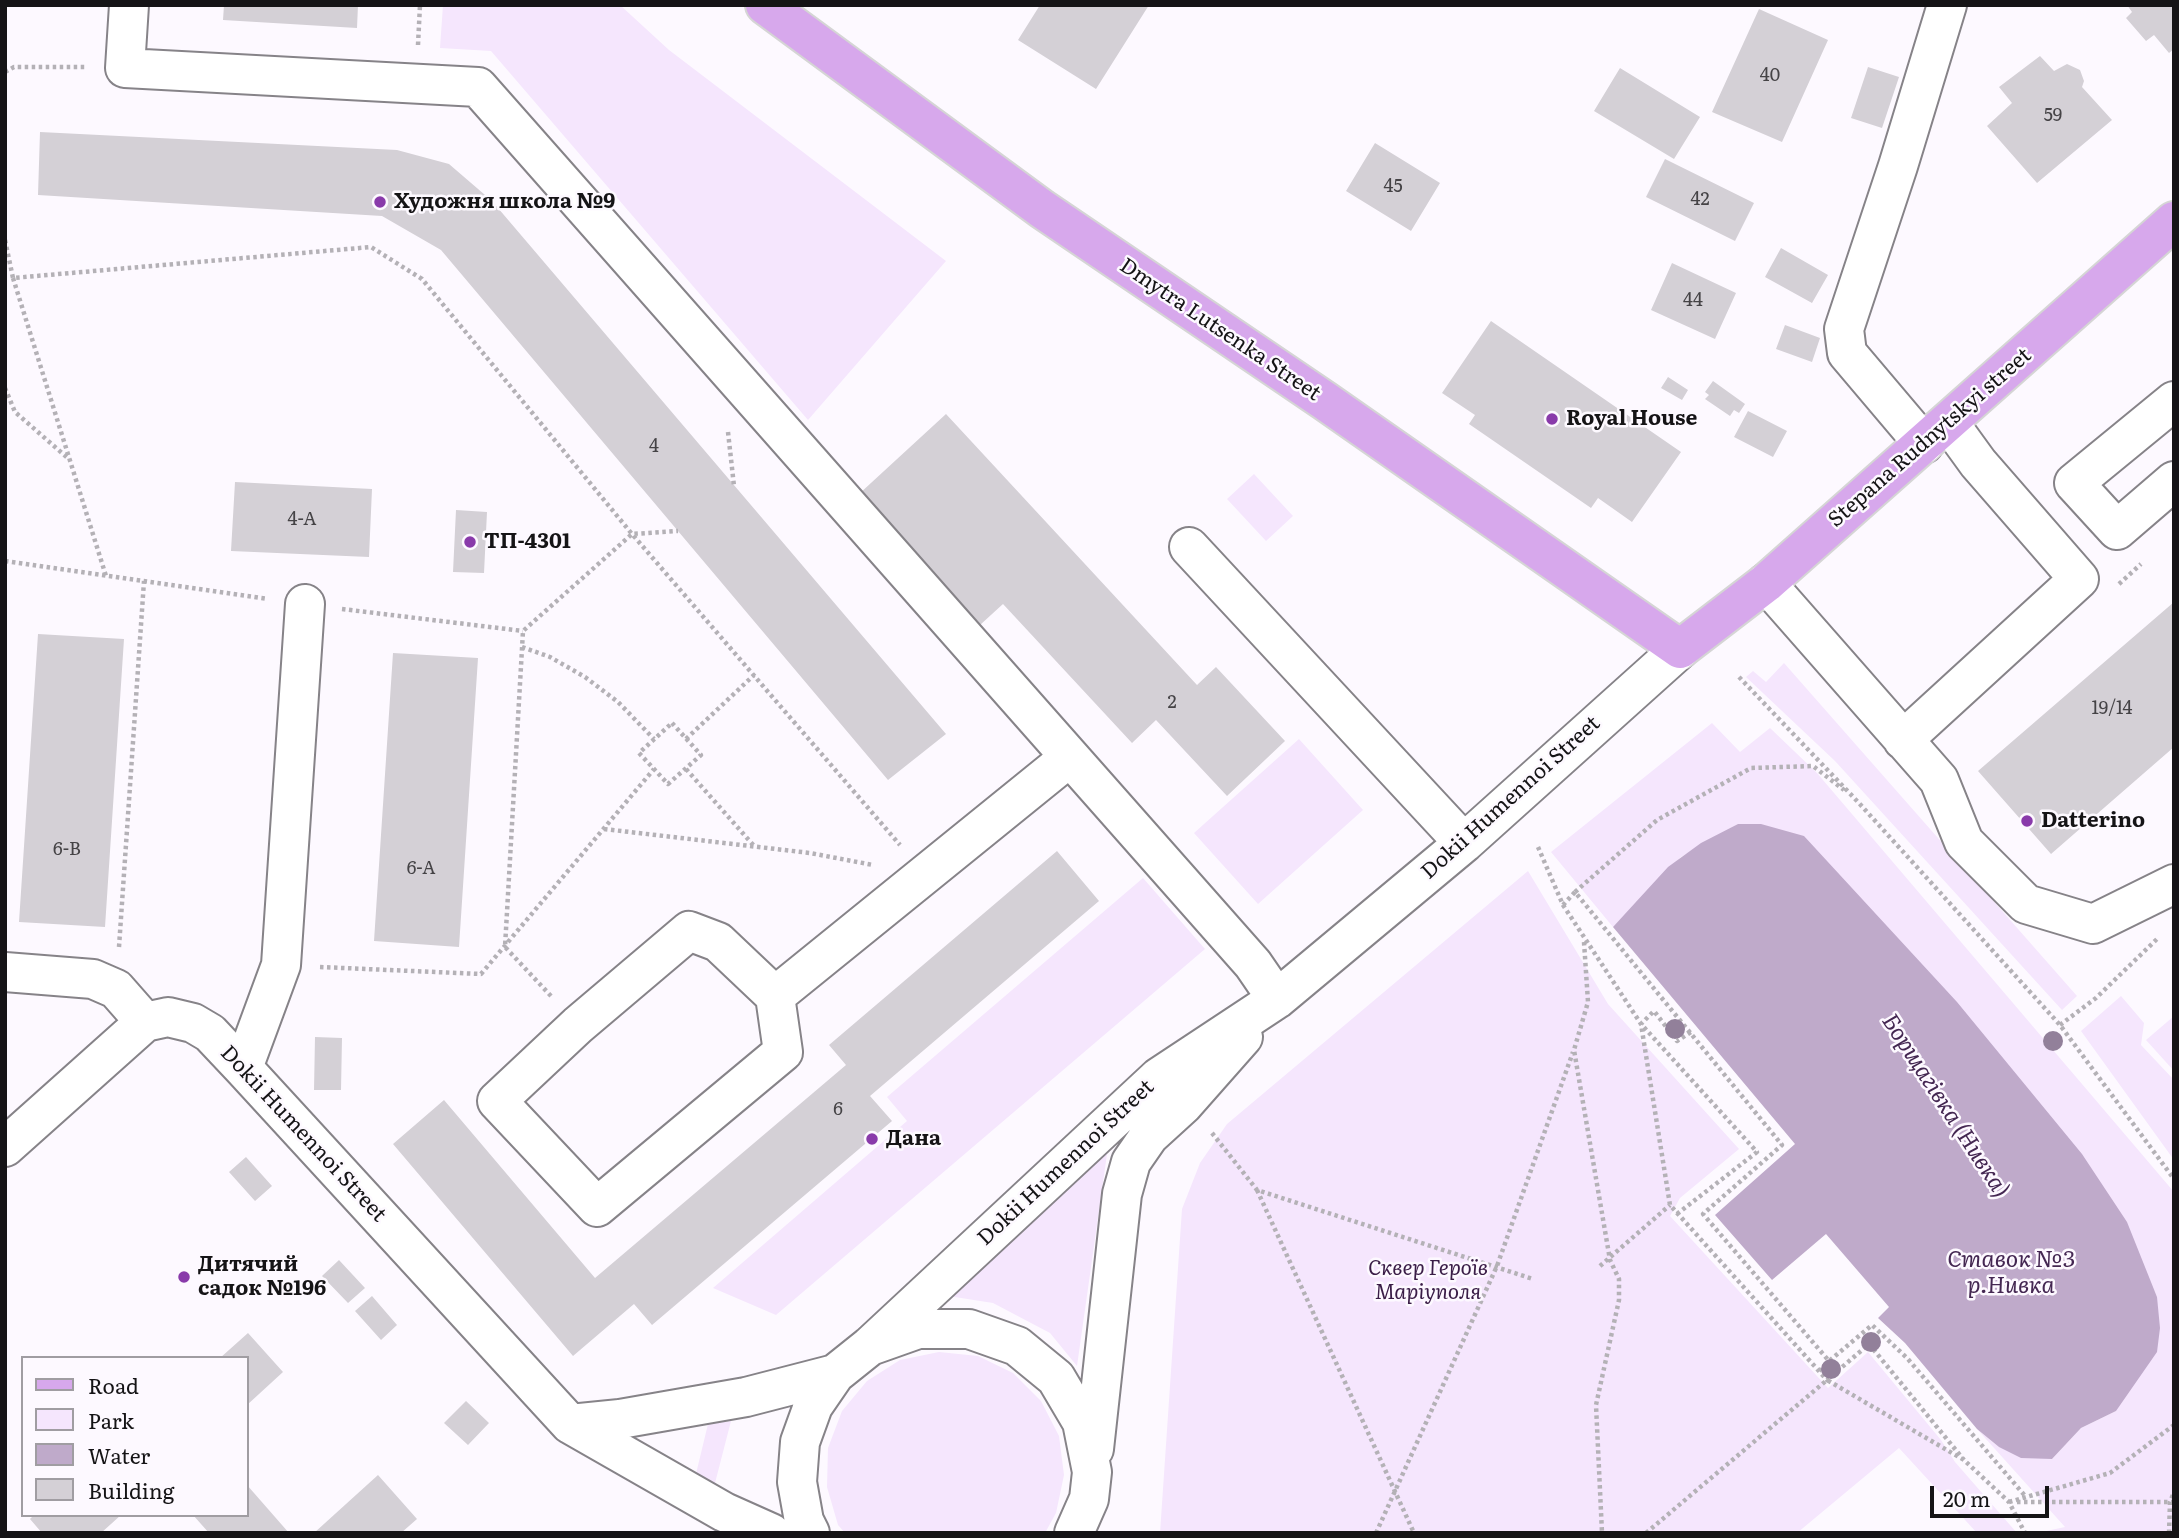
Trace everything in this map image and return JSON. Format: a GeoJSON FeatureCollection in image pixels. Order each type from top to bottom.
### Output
{"type":"FeatureCollection","features":[{"type":"Feature","properties":{"kind":"main road","name":"Dmytra Lutsenka Street"},"geometry":{"type":"LineString","coordinates":[[765,5],[1042,209],[1325,401],[1680,649]]}},
{"type":"Feature","properties":{"kind":"main road","name":"Stepana Rudnytskyi street"},"geometry":{"type":"LineString","coordinates":[[1680,649],[1766,583],[2174,221]]}},
{"type":"Feature","properties":{"kind":"street"},"geometry":{"type":"LineString","coordinates":[[129,5],[125,68],[478,87],[1253,964],[1276,999]]}},
{"type":"Feature","properties":{"kind":"street"},"geometry":{"type":"LineString","coordinates":[[1903,740],[2079,579],[1978,463],[1936,433],[1847,354],[1844,329],[1947,5]]}},
{"type":"Feature","properties":{"kind":"street"},"geometry":{"type":"LineString","coordinates":[[2174,401],[2074,483],[2117,530],[2174,481]]}},
{"type":"Feature","properties":{"kind":"street"},"geometry":{"type":"LineString","coordinates":[[1189,547],[1464,843]]}},
{"type":"Feature","properties":{"kind":"street"},"geometry":{"type":"LineString","coordinates":[[1766,583],[1939,780],[1964,842],[2026,904],[2093,924],[2174,884]]}},
{"type":"Feature","properties":{"kind":"street"},"geometry":{"type":"LineString","coordinates":[[243,1068],[281,965],[305,604]]}},
{"type":"Feature","properties":{"kind":"street","name":"Dokii Humennoi Street"},"geometry":{"type":"LineString","coordinates":[[870,1346],[1159,1077],[1276,999],[1464,843],[1680,649]]}},
{"type":"Feature","properties":{"kind":"street"},"geometry":{"type":"LineString","coordinates":[[775,996],[1070,757]]}},
{"type":"Feature","properties":{"kind":"street"},"geometry":{"type":"LineString","coordinates":[[689,931],[718,942],[775,996],[783,1052],[597,1207],[497,1101],[578,1025],[689,931]]}},
{"type":"Feature","properties":{"kind":"street"},"geometry":{"type":"LineString","coordinates":[[5,972],[93,979],[116,989],[145,1022],[5,1147]]}},
{"type":"Feature","properties":{"kind":"street","name":"Dokii Humennoi Street"},"geometry":{"type":"LineString","coordinates":[[1086,1509],[1122,1194],[1131,1162],[1149,1136],[1183,1105],[1276,999]]}},
{"type":"Feature","properties":{"kind":"street","name":"Dokii Humennoi Street"},"geometry":{"type":"LineString","coordinates":[[145,1022],[168,1017],[192,1023],[210,1033],[570,1424],[724,1512],[771,1533]]}},
{"type":"Feature","properties":{"kind":"street"},"geometry":{"type":"LineString","coordinates":[[810,1533],[804,1521],[797,1482],[800,1443],[813,1406],[835,1374],[870,1346],[918,1329],[969,1329],[1017,1346],[1056,1378],[1082,1422],[1086,1509]]}},
{"type":"Feature","properties":{"kind":"street"},"geometry":{"type":"LineString","coordinates":[[570,1424],[620,1419],[746,1397],[835,1374]]}},
{"type":"Feature","properties":{"kind":"path"},"geometry":{"type":"LineString","coordinates":[[5,72],[14,67],[125,68]]}},
{"type":"Feature","properties":{"kind":"path"},"geometry":{"type":"LineString","coordinates":[[5,240],[13,278],[106,576]]}},
{"type":"Feature","properties":{"kind":"path"},"geometry":{"type":"LineString","coordinates":[[13,278],[371,247],[422,279],[632,534],[926,874]]}},
{"type":"Feature","properties":{"kind":"path"},"geometry":{"type":"LineString","coordinates":[[5,387],[15,412],[71,461]]}},
{"type":"Feature","properties":{"kind":"path"},"geometry":{"type":"LineString","coordinates":[[578,1025],[505,947],[523,631],[632,534],[678,531]]}},
{"type":"Feature","properties":{"kind":"path"},"geometry":{"type":"LineString","coordinates":[[116,989],[144,581]]}},
{"type":"Feature","properties":{"kind":"path"},"geometry":{"type":"LineString","coordinates":[[522,647],[550,657],[585,677],[618,702],[654,739]]}},
{"type":"Feature","properties":{"kind":"path"},"geometry":{"type":"LineString","coordinates":[[687,739],[754,675]]}},
{"type":"Feature","properties":{"kind":"path"},"geometry":{"type":"LineString","coordinates":[[1739,677],[1858,802],[2060,1025],[2174,1178]]}},
{"type":"Feature","properties":{"kind":"path"},"geometry":{"type":"LineString","coordinates":[[672,723],[687,739],[701,755],[668,784],[639,753],[672,723]]}},
{"type":"Feature","properties":{"kind":"path"},"geometry":{"type":"LineString","coordinates":[[1563,905],[1574,892],[1657,820],[1751,768],[1813,766],[1858,802]]}},
{"type":"Feature","properties":{"kind":"path"},"geometry":{"type":"LineString","coordinates":[[281,965],[481,974],[654,769]]}},
{"type":"Feature","properties":{"kind":"path"},"geometry":{"type":"LineString","coordinates":[[686,769],[755,847]]}},
{"type":"Feature","properties":{"kind":"path"},"geometry":{"type":"LineString","coordinates":[[604,829],[810,853],[926,874]]}},
{"type":"Feature","properties":{"kind":"path"},"geometry":{"type":"LineString","coordinates":[[1538,847],[1563,905],[1640,1024],[1757,1153],[1677,1214]]}},
{"type":"Feature","properties":{"kind":"path"},"geometry":{"type":"LineString","coordinates":[[1574,892],[1782,1145],[1703,1214],[1829,1361]]}},
{"type":"Feature","properties":{"kind":"path"},"geometry":{"type":"LineString","coordinates":[[2060,1025],[2095,998],[2158,938]]}},
{"type":"Feature","properties":{"kind":"path"},"geometry":{"type":"LineString","coordinates":[[1376,1533],[1497,1266],[1574,1050],[1588,1002],[1584,941]]}},
{"type":"Feature","properties":{"kind":"path"},"geometry":{"type":"LineString","coordinates":[[1640,1024],[1654,1012],[1677,1041],[1691,1032]]}},
{"type":"Feature","properties":{"kind":"path"},"geometry":{"type":"LineString","coordinates":[[1640,1024],[1670,1205],[1827,1380],[1964,1460]]}},
{"type":"Feature","properties":{"kind":"path"},"geometry":{"type":"LineString","coordinates":[[1574,1050],[1610,1260],[1619,1279],[1619,1300],[1596,1405],[1602,1533]]}},
{"type":"Feature","properties":{"kind":"path"},"geometry":{"type":"LineString","coordinates":[[1205,1127],[1257,1190],[1414,1533]]}},
{"type":"Feature","properties":{"kind":"path"},"geometry":{"type":"LineString","coordinates":[[1257,1190],[1533,1279]]}},
{"type":"Feature","properties":{"kind":"path"},"geometry":{"type":"LineString","coordinates":[[1600,1266],[1670,1205]]}},
{"type":"Feature","properties":{"kind":"path"},"geometry":{"type":"LineString","coordinates":[[1819,1371],[1872,1325],[1907,1358],[2026,1497]]}},
{"type":"Feature","properties":{"kind":"path"},"geometry":{"type":"LineString","coordinates":[[1646,1533],[1869,1345],[1964,1460],[2009,1502],[2025,1533]]}},
{"type":"Feature","properties":{"kind":"path"},"geometry":{"type":"LineString","coordinates":[[2009,1502],[2110,1473],[2174,1425]]}},
{"type":"Feature","properties":{"kind":"path"},"geometry":{"type":"LineString","coordinates":[[2169,1533],[2174,1492]]}},
{"type":"Feature","properties":{"kind":"path"},"geometry":{"type":"LineString","coordinates":[[2009,1502],[2172,1502]]}},
{"type":"Feature","properties":{"kind":"green space"},"geometry":{"type":"Polygon","coordinates":[[[443,5],[620,5],[669,50],[946,261],[808,420],[491,51],[440,48],[443,5]]]}},
{"type":"Feature","properties":{"kind":"green space"},"geometry":{"type":"Polygon","coordinates":[[[1254,474],[1293,516],[1266,541],[1227,499],[1254,474]]]}},
{"type":"Feature","properties":{"kind":"green space"},"geometry":{"type":"Polygon","coordinates":[[[1784,663],[2077,996],[2062,1010],[1835,761],[1746,677],[1753,671],[1766,682],[1784,663]]]}},
{"type":"Feature","properties":{"kind":"green space"},"geometry":{"type":"Polygon","coordinates":[[[1712,723],[1740,752],[1770,728],[1817,773],[2174,1192],[2174,1533],[2037,1533],[2065,1527],[1977,1429],[1999,1447],[2052,1459],[2081,1428],[2116,1411],[2157,1297],[2145,1271],[1761,824],[1738,824],[1681,857],[1613,927],[1551,852],[1712,723]]]}},
{"type":"Feature","properties":{"kind":"green space"},"geometry":{"type":"Polygon","coordinates":[[[1299,739],[1363,810],[1258,904],[1194,833],[1299,739]]]}},
{"type":"Feature","properties":{"kind":"green space","name":"Сквер Героїв Маріуполя"},"geometry":{"type":"Polygon","coordinates":[[[1528,871],[1608,1004],[1739,1149],[1680,1198],[1670,1216],[1828,1388],[1868,1352],[1941,1440],[1955,1462],[2017,1533],[1977,1533],[1899,1448],[1797,1533],[1160,1533],[1182,1209],[1200,1163],[1227,1124],[1528,871]]]}},
{"type":"Feature","properties":{"kind":"green space"},"geometry":{"type":"Polygon","coordinates":[[[1143,878],[1205,949],[776,1315],[713,1288],[907,1121],[887,1097],[1143,878]]]}},
{"type":"Feature","properties":{"kind":"green space"},"geometry":{"type":"Polygon","coordinates":[[[2121,996],[2144,1023],[2141,1045],[2174,1080],[2174,1160],[2081,1031],[2121,996]]]}},
{"type":"Feature","properties":{"kind":"green space"},"geometry":{"type":"Polygon","coordinates":[[[2174,1016],[2174,1071],[2146,1040],[2174,1016]]]}},
{"type":"Feature","properties":{"kind":"green space"},"geometry":{"type":"Polygon","coordinates":[[[1108,1147],[1077,1366],[1050,1333],[993,1303],[942,1295],[1108,1147]]]}},
{"type":"Feature","properties":{"kind":"green space"},"geometry":{"type":"Polygon","coordinates":[[[939,1352],[978,1356],[1013,1373],[1041,1401],[1059,1436],[1064,1475],[1056,1513],[1045,1533],[845,1533],[838,1525],[827,1487],[828,1448],[842,1411],[867,1381],[900,1360],[939,1352]]]}},
{"type":"Feature","properties":{"kind":"green space"},"geometry":{"type":"Polygon","coordinates":[[[731,1421],[714,1487],[695,1478],[708,1424],[731,1421]]]}},
{"type":"Feature","properties":{"kind":"water","name":"Ставок №3 р.Нивка"},"geometry":{"type":"Polygon","coordinates":[[[1738,824],[1761,824],[1804,836],[1957,1002],[2082,1154],[2127,1222],[2157,1297],[2160,1328],[2157,1352],[2116,1411],[2081,1428],[2052,1459],[2021,1458],[1999,1447],[1977,1429],[1905,1343],[1878,1318],[1889,1307],[1826,1234],[1772,1280],[1715,1215],[1795,1144],[1613,927],[1668,867],[1701,843],[1738,824]]]}},
{"type":"Feature","properties":{"kind":"building"},"geometry":{"type":"Polygon","coordinates":[[[224,5],[358,5],[357,28],[223,20],[224,5]]]}},
{"type":"Feature","properties":{"kind":"building"},"geometry":{"type":"Polygon","coordinates":[[[1040,5],[1149,5],[1096,89],[1018,40],[1040,5]]]}},
{"type":"Feature","properties":{"kind":"building"},"geometry":{"type":"Polygon","coordinates":[[[2127,5],[2174,5],[2174,49],[2169,53],[2154,35],[2146,41],[2126,18],[2132,12],[2127,5]]]}},
{"type":"Feature","properties":{"kind":"building"},"geometry":{"type":"Polygon","coordinates":[[[1759,9],[1828,40],[1782,142],[1712,112],[1759,9]]]}},
{"type":"Feature","properties":{"kind":"building"},"geometry":{"type":"Polygon","coordinates":[[[2040,56],[2054,71],[2067,64],[2080,70],[2084,81],[2082,87],[2112,120],[2037,183],[1987,126],[2012,103],[1999,87],[2040,56]]]}},
{"type":"Feature","properties":{"kind":"building"},"geometry":{"type":"Polygon","coordinates":[[[1868,67],[1899,77],[1882,128],[1851,118],[1868,67]]]}},
{"type":"Feature","properties":{"kind":"building"},"geometry":{"type":"Polygon","coordinates":[[[1620,68],[1700,117],[1674,159],[1594,111],[1620,68]]]}},
{"type":"Feature","properties":{"kind":"building"},"geometry":{"type":"Polygon","coordinates":[[[40,132],[397,150],[449,164],[492,201],[946,734],[888,780],[441,250],[382,216],[38,195],[40,132]]]}},
{"type":"Feature","properties":{"kind":"building"},"geometry":{"type":"Polygon","coordinates":[[[1375,143],[1440,183],[1411,231],[1346,191],[1375,143]]]}},
{"type":"Feature","properties":{"kind":"building"},"geometry":{"type":"Polygon","coordinates":[[[1665,159],[1754,203],[1735,241],[1646,197],[1665,159]]]}},
{"type":"Feature","properties":{"kind":"building"},"geometry":{"type":"Polygon","coordinates":[[[1781,248],[1828,275],[1812,303],[1765,277],[1781,248]]]}},
{"type":"Feature","properties":{"kind":"building"},"geometry":{"type":"Polygon","coordinates":[[[1672,263],[1736,293],[1715,339],[1651,310],[1672,263]]]}},
{"type":"Feature","properties":{"kind":"building","name":"Royal House"},"geometry":{"type":"Polygon","coordinates":[[[1491,321],[1681,452],[1632,522],[1598,498],[1591,508],[1469,424],[1475,415],[1442,393],[1491,321]]]}},
{"type":"Feature","properties":{"kind":"building"},"geometry":{"type":"Polygon","coordinates":[[[1785,325],[1820,338],[1812,362],[1776,349],[1785,325]]]}},
{"type":"Feature","properties":{"kind":"building"},"geometry":{"type":"Polygon","coordinates":[[[1668,377],[1688,390],[1682,400],[1661,388],[1668,377]]]}},
{"type":"Feature","properties":{"kind":"building"},"geometry":{"type":"Polygon","coordinates":[[[1713,381],[1745,404],[1739,413],[1734,410],[1730,416],[1705,399],[1709,395],[1705,392],[1713,381]]]}},
{"type":"Feature","properties":{"kind":"building"},"geometry":{"type":"Polygon","coordinates":[[[1748,411],[1787,431],[1773,457],[1734,437],[1748,411]]]}},
{"type":"Feature","properties":{"kind":"building"},"geometry":{"type":"Polygon","coordinates":[[[946,414],[1197,685],[1216,667],[1285,741],[1227,796],[1156,720],[1132,743],[1003,604],[980,625],[859,494],[946,414]]]}},
{"type":"Feature","properties":{"kind":"building"},"geometry":{"type":"Polygon","coordinates":[[[235,482],[372,489],[369,557],[231,551],[235,482]]]}},
{"type":"Feature","properties":{"kind":"building","name":"ТП-4301"},"geometry":{"type":"Polygon","coordinates":[[[456,510],[487,512],[484,573],[453,572],[456,510]]]}},
{"type":"Feature","properties":{"kind":"building"},"geometry":{"type":"Polygon","coordinates":[[[2174,602],[2174,747],[2051,854],[1978,771],[2174,602]]]}},
{"type":"Feature","properties":{"kind":"building"},"geometry":{"type":"Polygon","coordinates":[[[38,634],[124,639],[105,927],[19,922],[38,634]]]}},
{"type":"Feature","properties":{"kind":"building"},"geometry":{"type":"Polygon","coordinates":[[[393,653],[478,658],[459,947],[374,941],[393,653]]]}},
{"type":"Feature","properties":{"kind":"building"},"geometry":{"type":"Polygon","coordinates":[[[1057,851],[1099,901],[870,1096],[892,1121],[652,1325],[634,1304],[573,1356],[393,1144],[444,1100],[595,1278],[846,1065],[829,1045],[1057,851]]]}},
{"type":"Feature","properties":{"kind":"building"},"geometry":{"type":"Polygon","coordinates":[[[315,1037],[342,1038],[341,1090],[314,1090],[315,1037]]]}},
{"type":"Feature","properties":{"kind":"building"},"geometry":{"type":"Polygon","coordinates":[[[246,1157],[272,1186],[255,1201],[229,1172],[246,1157]]]}},
{"type":"Feature","properties":{"kind":"building"},"geometry":{"type":"Polygon","coordinates":[[[339,1260],[365,1288],[348,1303],[322,1276],[339,1260]]]}},
{"type":"Feature","properties":{"kind":"building"},"geometry":{"type":"Polygon","coordinates":[[[372,1296],[397,1325],[381,1340],[355,1311],[372,1296]]]}},
{"type":"Feature","properties":{"kind":"building"},"geometry":{"type":"Polygon","coordinates":[[[248,1333],[283,1372],[248,1404],[248,1356],[222,1356],[248,1333]]]}},
{"type":"Feature","properties":{"kind":"building"},"geometry":{"type":"Polygon","coordinates":[[[466,1401],[489,1423],[468,1445],[444,1423],[466,1401]]]}},
{"type":"Feature","properties":{"kind":"building"},"geometry":{"type":"Polygon","coordinates":[[[378,1475],[417,1519],[401,1533],[314,1533],[378,1475]]]}},
{"type":"Feature","properties":{"kind":"building"},"geometry":{"type":"Polygon","coordinates":[[[248,1486],[289,1533],[209,1533],[195,1517],[248,1517],[248,1486]]]}},
{"type":"Feature","properties":{"kind":"building"},"geometry":{"type":"Polygon","coordinates":[[[119,1517],[101,1533],[42,1533],[30,1519],[119,1517]]]}},
{"type":"Feature","properties":{"kind":"place","name":"Художня школа №9"},"geometry":{"type":"Point","coordinates":[380,202]}},
{"type":"Feature","properties":{"kind":"place","name":"Royal House"},"geometry":{"type":"Point","coordinates":[1552,419]}},
{"type":"Feature","properties":{"kind":"place","name":"ТП-4301"},"geometry":{"type":"Point","coordinates":[470,542]}},
{"type":"Feature","properties":{"kind":"place","name":"Datterino"},"geometry":{"type":"Point","coordinates":[2027,821]}},
{"type":"Feature","properties":{"kind":"place","name":"Дана"},"geometry":{"type":"Point","coordinates":[872,1139]}},
{"type":"Feature","properties":{"kind":"place","name":"Дитячий садок №196"},"geometry":{"type":"Point","coordinates":[184,1277]}},
{"type":"Feature","properties":{"kind":"water label","name":"Борщагівка (Нивка)"},"geometry":{"type":"Point","coordinates":[1945,1106]}}]}
